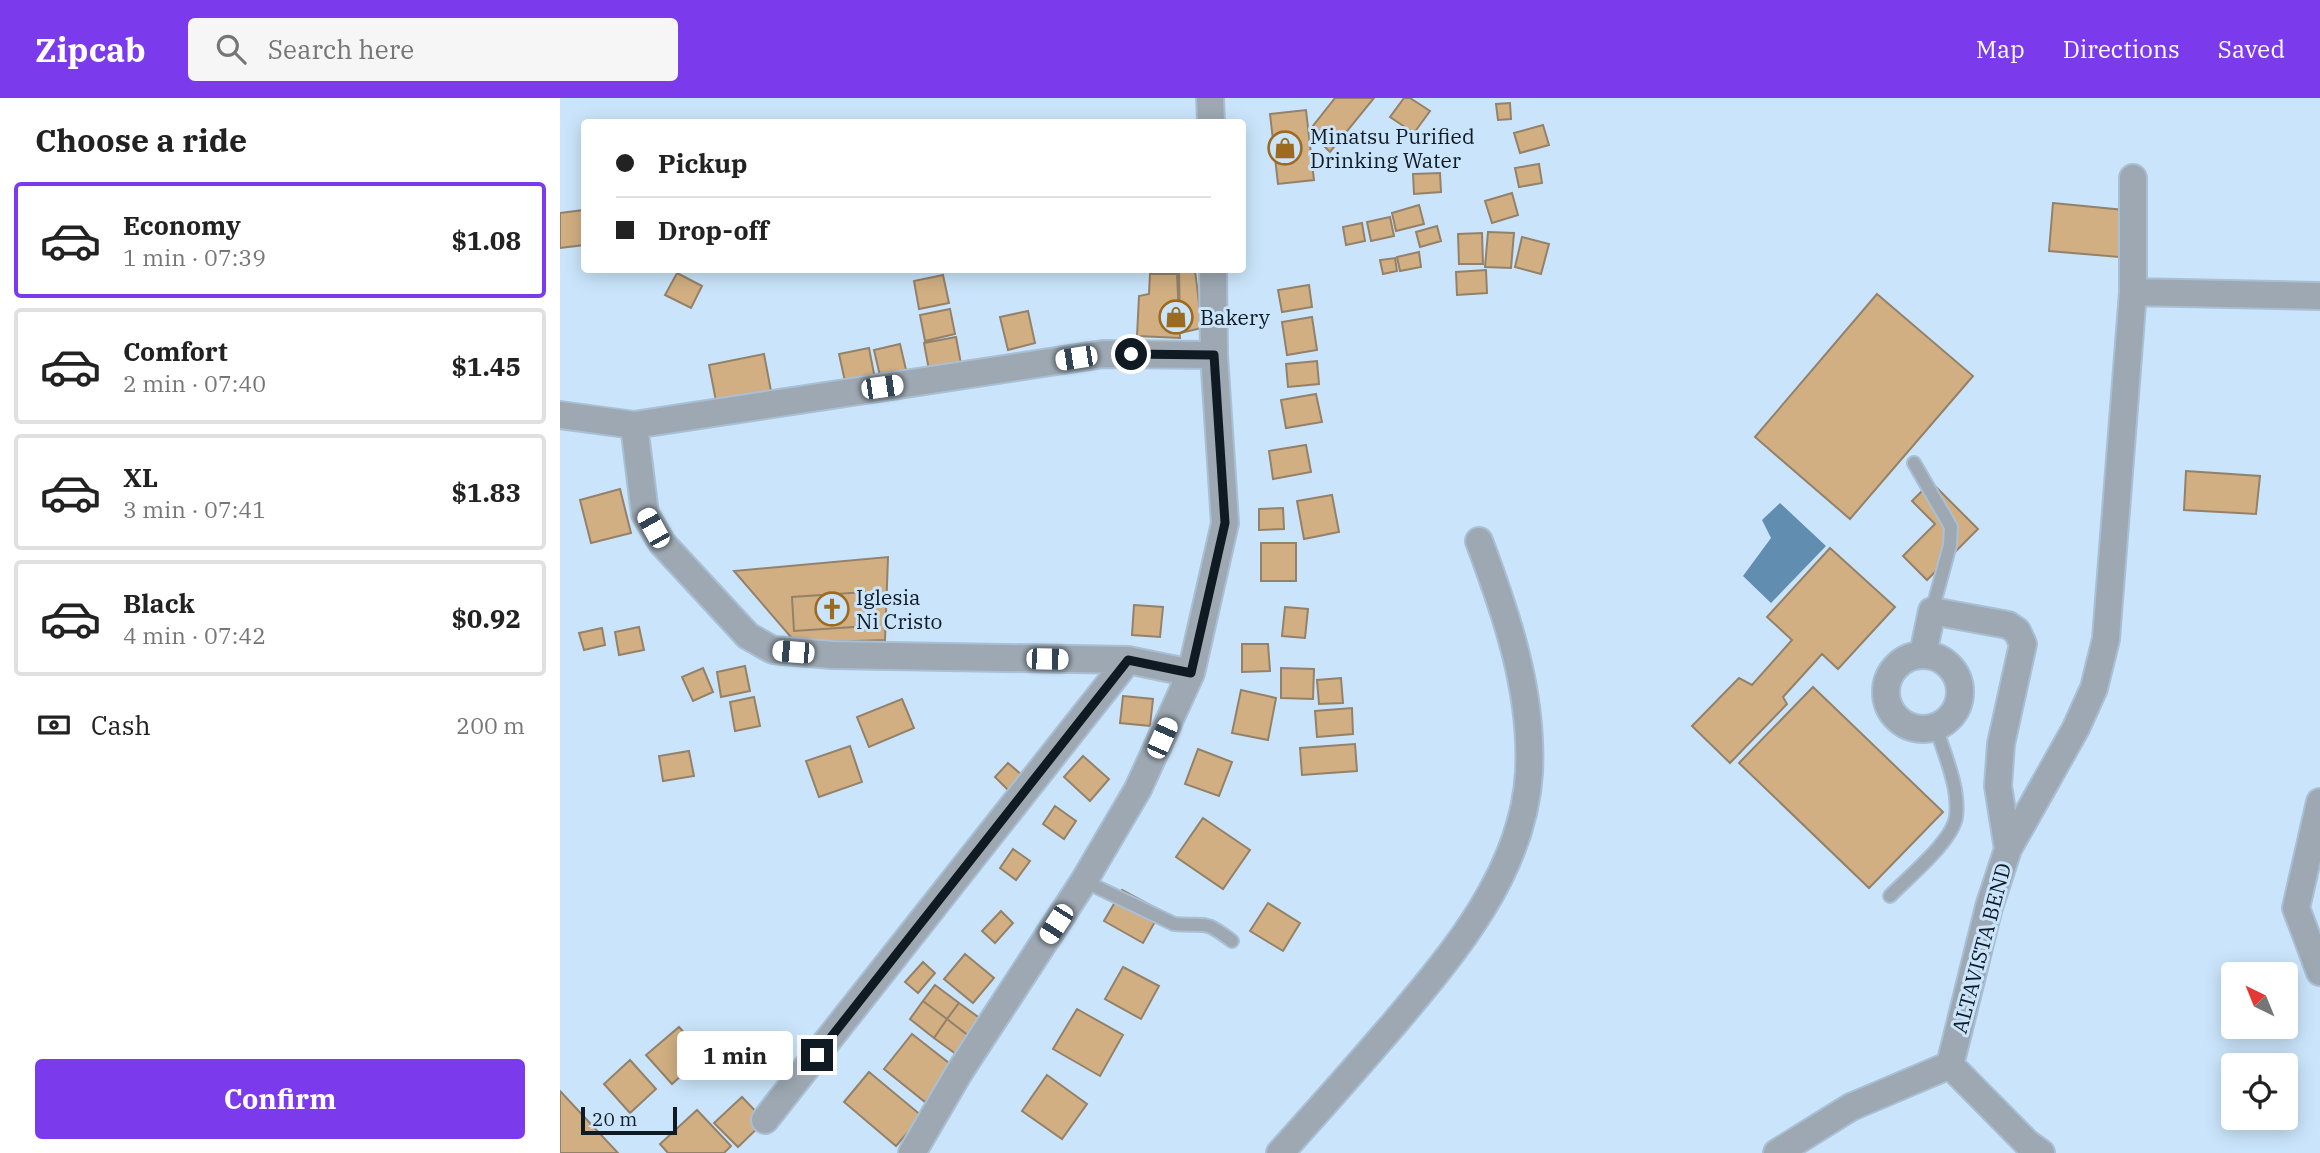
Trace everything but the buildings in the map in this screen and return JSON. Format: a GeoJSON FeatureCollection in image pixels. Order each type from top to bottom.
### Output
{"type":"FeatureCollection","features":[{"type":"Feature","properties":{"kind":"street"},"geometry":{"type":"LineString","coordinates":[[1210,98],[1211,119]]}},
{"type":"Feature","properties":{"kind":"street"},"geometry":{"type":"LineString","coordinates":[[2008,849],[2076,728],[2094,688],[2106,639],[2133,292],[2133,178]]}},
{"type":"Feature","properties":{"kind":"street"},"geometry":{"type":"LineString","coordinates":[[912,1153],[960,1071],[1084,881],[1138,789],[1191,673],[1225,523],[1214,355],[1213,273]]}},
{"type":"Feature","properties":{"kind":"street"},"geometry":{"type":"LineString","coordinates":[[2133,292],[2320,296]]}},
{"type":"Feature","properties":{"kind":"street"},"geometry":{"type":"LineString","coordinates":[[560,415],[634,425],[1103,354],[1214,355]]}},
{"type":"Feature","properties":{"kind":"street"},"geometry":{"type":"LineString","coordinates":[[634,425],[645,514],[662,543],[748,636],[773,650],[832,655],[1128,660],[1191,673]]}},
{"type":"Feature","properties":{"kind":"street"},"geometry":{"type":"LineString","coordinates":[[1280,1153],[1440,970],[1486,905],[1517,835],[1529,774],[1527,720],[1519,660],[1479,541]]}},
{"type":"Feature","properties":{"kind":"street"},"geometry":{"type":"LineString","coordinates":[[1923,654],[1933,611]]}},
{"type":"Feature","properties":{"kind":"street","name":"ALTAVISTA BEND"},"geometry":{"type":"LineString","coordinates":[[1933,611],[2008,625],[2017,631],[2023,644],[2001,744],[1998,786],[2008,849],[1989,907],[1950,1065]]}},
{"type":"Feature","properties":{"kind":"street"},"geometry":{"type":"LineString","coordinates":[[1923,654],[1946,663],[1958,681],[1959,698],[1956,710],[1936,727],[1913,728],[1903,724],[1888,707],[1886,684],[1896,665],[1908,658],[1923,654]]}},
{"type":"Feature","properties":{"kind":"street"},"geometry":{"type":"LineString","coordinates":[[765,1120],[1128,660]]}},
{"type":"Feature","properties":{"kind":"street"},"geometry":{"type":"LineString","coordinates":[[2320,802],[2296,908],[2320,972]]}},
{"type":"Feature","properties":{"kind":"street"},"geometry":{"type":"LineString","coordinates":[[1777,1153],[1851,1107],[1950,1065],[2027,1143],[2041,1153]]}},
{"type":"Feature","properties":{"kind":"lane"},"geometry":{"type":"LineString","coordinates":[[1914,463],[1951,527],[1950,545],[1933,611]]}},
{"type":"Feature","properties":{"kind":"lane"},"geometry":{"type":"LineString","coordinates":[[1889,896],[1948,836],[1956,819],[1956,797],[1936,727]]}},
{"type":"Feature","properties":{"kind":"lane"},"geometry":{"type":"LineString","coordinates":[[1084,881],[1174,924],[1200,922],[1213,926],[1232,941]]}},
{"type":"Feature","properties":{"kind":"water"},"geometry":{"type":"Polygon","coordinates":[[[1780,503],[1826,546],[1771,603],[1743,576],[1771,538],[1762,520],[1780,503]]]}},
{"type":"Feature","properties":{"kind":"place","name":"Minatsu Purified Drinking Water"},"geometry":{"type":"Point","coordinates":[1285,148]}},
{"type":"Feature","properties":{"kind":"place","name":"Bakery"},"geometry":{"type":"Point","coordinates":[1176,317]}},
{"type":"Feature","properties":{"kind":"place","name":"Iglesia Ni Cristo"},"geometry":{"type":"Point","coordinates":[832,609]}},
{"type":"Feature","properties":{"kind":"route"},"geometry":{"type":"LineString","coordinates":[[817,1055],[1128,660],[1191,673],[1225,523],[1214,355],[1131,354]]}}]}
